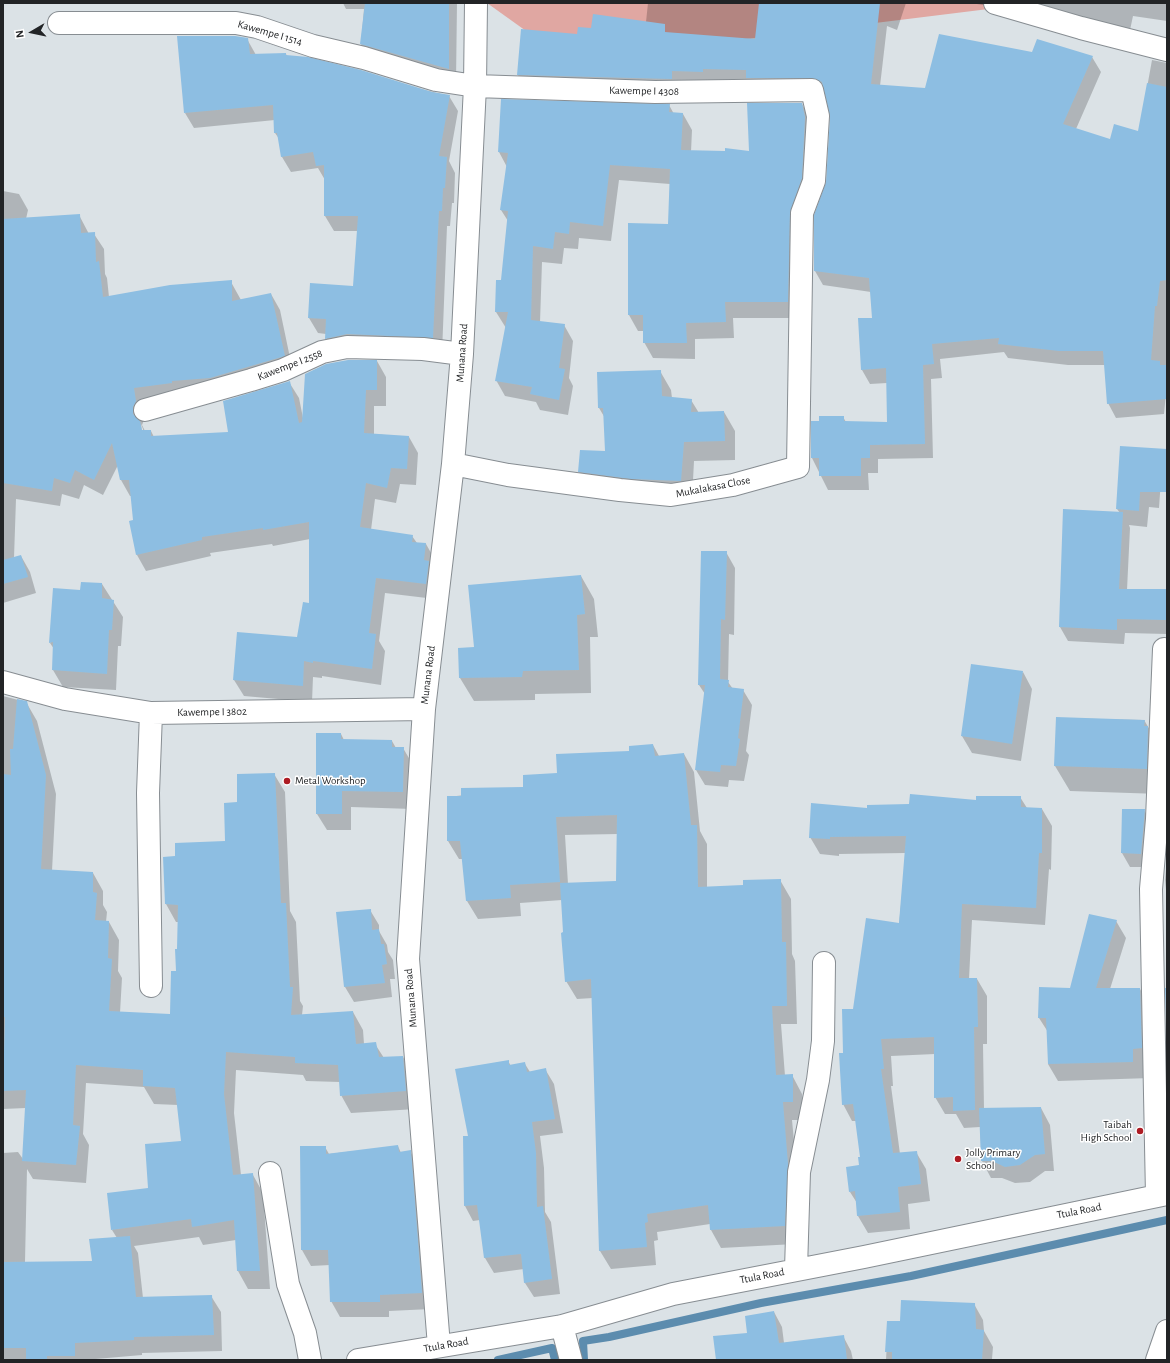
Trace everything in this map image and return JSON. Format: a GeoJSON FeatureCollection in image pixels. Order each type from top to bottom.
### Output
{"type":"FeatureCollection","features":[{"type":"Feature","properties":{"kind":"street","name":"Munana Road"},"geometry":{"type":"LineString","coordinates":[[440,1346],[408,959],[424,709],[453,464],[462,354],[475,86],[476,3]]}},
{"type":"Feature","properties":{"kind":"street"},"geometry":{"type":"LineString","coordinates":[[995,3],[1081,28],[1167,50]]}},
{"type":"Feature","properties":{"kind":"street","name":"Kawempe I 1514"},"geometry":{"type":"LineString","coordinates":[[59,23],[236,23],[257,27],[313,46],[364,58],[436,80],[475,86]]}},
{"type":"Feature","properties":{"kind":"street","name":"Kawempe I 4308"},"geometry":{"type":"LineString","coordinates":[[475,86],[655,92],[812,90],[818,116],[814,182],[802,213],[800,364]]}},
{"type":"Feature","properties":{"kind":"street","name":"Kawempe I 2558"},"geometry":{"type":"LineString","coordinates":[[145,410],[251,380],[283,370],[322,352],[347,347],[423,349],[462,354]]}},
{"type":"Feature","properties":{"kind":"street","name":"Mukalakasa Close"},"geometry":{"type":"LineString","coordinates":[[453,464],[508,475],[620,490],[671,495],[733,485],[798,467],[800,364]]}},
{"type":"Feature","properties":{"kind":"street"},"geometry":{"type":"LineString","coordinates":[[1162,1195],[1151,889],[1157,818],[1164,649]]}},
{"type":"Feature","properties":{"kind":"street","name":"Kawempe I 3802"},"geometry":{"type":"LineString","coordinates":[[3,682],[65,699],[151,712],[424,709]]}},
{"type":"Feature","properties":{"kind":"street"},"geometry":{"type":"LineString","coordinates":[[151,712],[148,793],[151,986]]}},
{"type":"Feature","properties":{"kind":"street"},"geometry":{"type":"LineString","coordinates":[[796,1269],[799,1172],[818,1080],[823,1041],[824,963]]}},
{"type":"Feature","properties":{"kind":"street"},"geometry":{"type":"LineString","coordinates":[[270,1173],[288,1284],[305,1333],[310,1360]]}},
{"type":"Feature","properties":{"kind":"street","name":"Ttula Road"},"geometry":{"type":"LineString","coordinates":[[358,1360],[562,1326],[673,1294],[1162,1195]]}},
{"type":"Feature","properties":{"kind":"street"},"geometry":{"type":"LineString","coordinates":[[562,1326],[571,1360]]}},
{"type":"Feature","properties":{"kind":"street"},"geometry":{"type":"LineString","coordinates":[[1158,1360],[1167,1331]]}},
{"type":"Feature","properties":{"kind":"shaded area"},"geometry":{"type":"Polygon","coordinates":[[[487,3],[1037,3],[568,61],[487,3]]]}},
{"type":"Feature","properties":{"kind":"building"},"geometry":{"type":"Polygon","coordinates":[[[365,3],[449,3],[449,69],[360,44],[365,3]]]}},
{"type":"Feature","properties":{"kind":"building"},"geometry":{"type":"Polygon","coordinates":[[[759,3],[880,3],[871,84],[925,88],[939,34],[1032,52],[1037,39],[1093,56],[1063,124],[1110,139],[1114,124],[1138,131],[1147,83],[1167,87],[1167,280],[1160,281],[1157,306],[1155,306],[1151,360],[1160,361],[1160,365],[1167,365],[1167,399],[1107,404],[1103,351],[1059,351],[998,344],[999,338],[932,344],[934,364],[923,365],[925,444],[870,445],[870,458],[861,458],[861,476],[819,476],[819,458],[811,458],[811,421],[819,421],[819,416],[844,416],[844,421],[887,422],[886,368],[861,370],[858,318],[872,318],[869,278],[814,271],[814,215],[826,182],[830,117],[822,82],[812,78],[746,78],[746,70],[703,69],[703,72],[672,71],[672,79],[517,75],[521,29],[577,34],[578,27],[591,28],[593,14],[665,24],[665,32],[755,39],[759,3]]]}},
{"type":"Feature","properties":{"kind":"building"},"geometry":{"type":"Polygon","coordinates":[[[177,36],[235,36],[248,38],[250,54],[286,53],[286,55],[308,57],[361,70],[432,92],[450,95],[439,156],[447,157],[442,211],[439,211],[433,338],[347,334],[325,339],[326,319],[308,318],[310,283],[353,286],[358,216],[324,216],[324,165],[316,166],[313,152],[281,157],[277,133],[274,133],[273,105],[184,113],[177,36]]]}},
{"type":"Feature","properties":{"kind":"building"},"geometry":{"type":"Polygon","coordinates":[[[501,99],[670,104],[669,112],[683,113],[681,150],[725,151],[725,148],[749,151],[747,103],[802,103],[805,117],[802,178],[790,213],[788,302],[725,302],[726,322],[686,323],[687,343],[643,343],[643,315],[628,315],[628,223],[668,224],[670,169],[610,165],[603,226],[570,222],[569,234],[555,232],[553,249],[533,246],[531,320],[565,324],[559,368],[565,369],[559,400],[530,394],[532,387],[495,381],[508,312],[495,312],[496,280],[501,280],[508,211],[500,210],[508,153],[498,152],[501,99]]]}},
{"type":"Feature","properties":{"kind":"building"},"geometry":{"type":"Polygon","coordinates":[[[80,214],[81,233],[95,232],[96,262],[99,261],[103,297],[170,285],[232,280],[232,301],[271,293],[285,356],[210,378],[172,381],[172,383],[134,388],[136,401],[133,407],[133,414],[140,421],[142,430],[151,430],[151,436],[228,432],[223,401],[290,381],[299,423],[302,422],[305,374],[326,364],[348,360],[377,360],[377,390],[366,390],[364,433],[409,436],[407,469],[391,468],[387,488],[366,483],[360,527],[413,535],[412,542],[426,543],[424,560],[429,561],[426,584],[376,578],[369,633],[376,634],[372,669],[304,661],[303,686],[233,680],[237,632],[297,637],[303,602],[309,603],[309,522],[263,530],[263,528],[202,537],[202,540],[136,555],[129,521],[133,520],[129,480],[120,480],[112,443],[94,480],[75,470],[70,483],[54,478],[52,491],[3,483],[3,219],[80,214]]]}},
{"type":"Feature","properties":{"kind":"building"},"geometry":{"type":"Polygon","coordinates":[[[661,370],[662,396],[692,399],[691,412],[724,411],[725,441],[684,442],[681,481],[631,479],[578,472],[580,450],[605,451],[603,408],[598,408],[597,372],[661,370]]]}},
{"type":"Feature","properties":{"kind":"building"},"geometry":{"type":"Polygon","coordinates":[[[1120,446],[1167,449],[1167,492],[1140,492],[1139,511],[1116,509],[1120,446]]]}},
{"type":"Feature","properties":{"kind":"building"},"geometry":{"type":"Polygon","coordinates":[[[1063,509],[1123,512],[1119,589],[1167,589],[1167,620],[1117,619],[1117,630],[1059,627],[1063,509]]]}},
{"type":"Feature","properties":{"kind":"building"},"geometry":{"type":"Polygon","coordinates":[[[701,551],[727,551],[725,620],[721,619],[720,679],[729,680],[728,687],[744,689],[736,766],[721,765],[720,772],[695,770],[705,685],[698,685],[701,551]]]}},
{"type":"Feature","properties":{"kind":"building"},"geometry":{"type":"Polygon","coordinates":[[[21,555],[28,577],[3,584],[3,560],[21,555]]]}},
{"type":"Feature","properties":{"kind":"building"},"geometry":{"type":"Polygon","coordinates":[[[581,575],[585,614],[577,615],[579,670],[523,671],[522,677],[459,678],[458,648],[474,647],[468,585],[581,575]]]}},
{"type":"Feature","properties":{"kind":"building"},"geometry":{"type":"Polygon","coordinates":[[[81,582],[102,583],[102,598],[114,600],[112,630],[109,630],[107,674],[52,670],[53,642],[49,643],[53,588],[80,590],[81,582]]]}},
{"type":"Feature","properties":{"kind":"building"},"geometry":{"type":"Polygon","coordinates":[[[971,664],[1023,671],[1012,744],[961,736],[971,664]]]}},
{"type":"Feature","properties":{"kind":"building"},"geometry":{"type":"Polygon","coordinates":[[[17,699],[27,701],[46,775],[41,869],[93,872],[93,892],[97,893],[95,920],[109,921],[108,958],[112,959],[109,1011],[170,1014],[171,971],[176,971],[175,949],[177,949],[178,905],[165,904],[163,857],[175,856],[175,843],[225,841],[224,803],[237,802],[237,774],[275,773],[281,903],[286,903],[290,987],[293,987],[291,1015],[353,1011],[356,1044],[376,1042],[379,1057],[403,1056],[406,1091],[340,1096],[338,1065],[295,1063],[295,1057],[226,1052],[224,1094],[233,1175],[253,1173],[260,1271],[237,1271],[234,1220],[192,1227],[191,1219],[111,1230],[107,1193],[148,1188],[145,1144],[181,1141],[175,1088],[143,1086],[143,1070],[76,1065],[73,1125],[80,1126],[76,1165],[22,1161],[26,1090],[3,1091],[5,1017],[3,1017],[3,774],[11,775],[10,749],[13,749],[17,699]]]}},
{"type":"Feature","properties":{"kind":"building"},"geometry":{"type":"Polygon","coordinates":[[[1056,717],[1145,720],[1144,726],[1148,726],[1147,769],[1054,766],[1056,717]]]}},
{"type":"Feature","properties":{"kind":"building"},"geometry":{"type":"Polygon","coordinates":[[[316,733],[341,733],[341,739],[392,740],[392,747],[404,747],[403,792],[342,791],[342,814],[316,814],[316,733]]]}},
{"type":"Feature","properties":{"kind":"building"},"geometry":{"type":"Polygon","coordinates":[[[653,744],[655,756],[684,753],[691,825],[697,825],[698,887],[743,885],[743,880],[781,879],[782,942],[786,942],[787,1006],[772,1006],[776,1075],[793,1074],[793,1102],[783,1102],[788,1164],[785,1226],[710,1230],[708,1205],[647,1214],[648,1222],[645,1223],[647,1247],[599,1251],[591,979],[565,982],[561,933],[563,932],[560,883],[616,881],[617,815],[556,817],[560,882],[510,885],[511,898],[466,901],[460,841],[447,841],[447,796],[461,796],[461,788],[523,787],[523,775],[557,773],[556,754],[629,751],[629,746],[653,744]]]}},
{"type":"Feature","properties":{"kind":"building"},"geometry":{"type":"Polygon","coordinates":[[[910,794],[976,800],[976,796],[1021,796],[1021,807],[1042,808],[1042,853],[1039,853],[1036,908],[962,904],[959,978],[977,978],[978,1027],[974,1027],[975,1110],[953,1111],[953,1097],[934,1098],[934,1037],[881,1039],[884,1069],[881,1069],[893,1153],[917,1151],[921,1184],[898,1187],[900,1212],[857,1216],[855,1191],[849,1192],[846,1167],[859,1165],[858,1157],[860,1157],[853,1104],[842,1105],[839,1053],[843,1053],[842,1009],[853,1009],[866,918],[899,923],[906,836],[830,837],[830,839],[809,838],[811,803],[867,808],[867,805],[909,804],[910,794]]]}},
{"type":"Feature","properties":{"kind":"building"},"geometry":{"type":"Polygon","coordinates":[[[1122,809],[1145,809],[1141,854],[1121,853],[1122,809]]]}},
{"type":"Feature","properties":{"kind":"building"},"geometry":{"type":"Polygon","coordinates":[[[371,909],[372,930],[379,929],[381,944],[384,944],[387,964],[382,965],[385,983],[344,987],[336,912],[371,909]]]}},
{"type":"Feature","properties":{"kind":"building"},"geometry":{"type":"Polygon","coordinates":[[[1089,914],[1117,920],[1096,988],[1140,988],[1142,1048],[1133,1049],[1133,1062],[1048,1064],[1046,1018],[1038,1018],[1039,987],[1070,988],[1089,914]]]}},
{"type":"Feature","properties":{"kind":"building"},"geometry":{"type":"Polygon","coordinates":[[[1165,988],[1167,988],[1167,1048],[1165,988]]]}},
{"type":"Feature","properties":{"kind":"building"},"geometry":{"type":"Polygon","coordinates":[[[509,1060],[509,1065],[525,1062],[527,1072],[546,1068],[555,1119],[532,1122],[536,1153],[537,1207],[543,1206],[552,1279],[524,1283],[521,1254],[484,1258],[477,1205],[464,1206],[463,1136],[468,1136],[455,1069],[509,1060]]]}},
{"type":"Feature","properties":{"kind":"building"},"geometry":{"type":"Polygon","coordinates":[[[1041,1107],[1045,1154],[1035,1155],[1020,1165],[1005,1167],[992,1161],[981,1161],[979,1108],[1041,1107]]]}},
{"type":"Feature","properties":{"kind":"building"},"geometry":{"type":"Polygon","coordinates":[[[398,1145],[399,1152],[411,1150],[422,1293],[380,1295],[380,1302],[330,1302],[328,1250],[301,1250],[300,1146],[326,1146],[326,1154],[398,1145]]]}},
{"type":"Feature","properties":{"kind":"building"},"geometry":{"type":"Polygon","coordinates":[[[130,1236],[136,1297],[212,1295],[214,1335],[134,1337],[134,1340],[75,1343],[75,1356],[47,1356],[47,1360],[26,1360],[26,1348],[3,1348],[3,1262],[92,1261],[89,1239],[130,1236]]]}},
{"type":"Feature","properties":{"kind":"building"},"geometry":{"type":"Polygon","coordinates":[[[901,1300],[975,1303],[976,1329],[984,1330],[982,1360],[892,1360],[892,1352],[885,1352],[887,1321],[900,1321],[901,1300]]]}},
{"type":"Feature","properties":{"kind":"building"},"geometry":{"type":"Polygon","coordinates":[[[774,1311],[779,1343],[844,1335],[847,1360],[716,1360],[713,1336],[747,1333],[745,1316],[774,1311]]]}},
{"type":"Feature","properties":{"kind":"waterway"},"geometry":{"type":"LineString","coordinates":[[584,1360],[583,1341],[609,1337],[761,1303],[911,1276],[1167,1220]]}},
{"type":"Feature","properties":{"kind":"waterway"},"geometry":{"type":"LineString","coordinates":[[498,1360],[552,1348],[555,1360]]}},
{"type":"Feature","properties":{"kind":"place","name":"Metal Workshop"},"geometry":{"type":"Point","coordinates":[287,781]}},
{"type":"Feature","properties":{"kind":"place","name":"Taibah High School"},"geometry":{"type":"Point","coordinates":[1140,1131]}},
{"type":"Feature","properties":{"kind":"place","name":"Jolly Primary School"},"geometry":{"type":"Point","coordinates":[958,1159]}}]}
